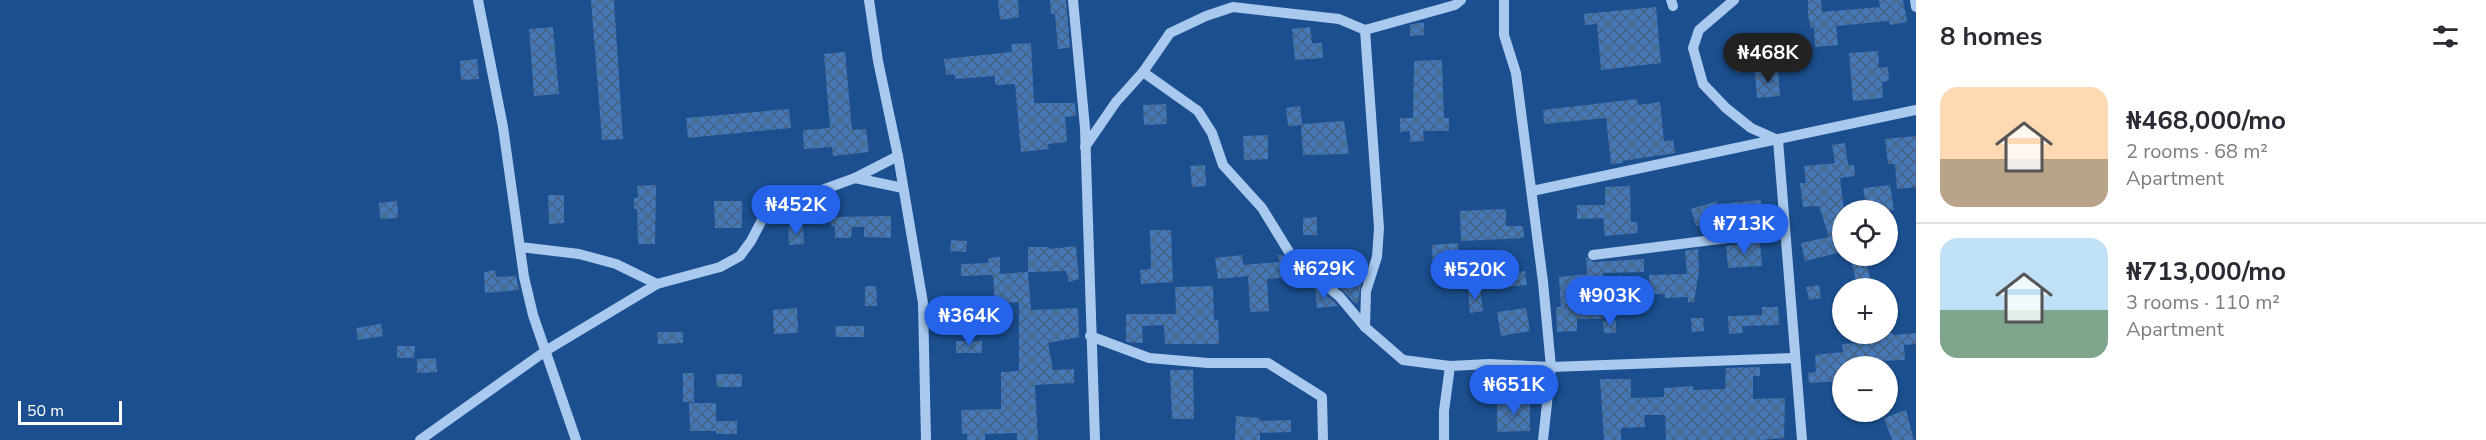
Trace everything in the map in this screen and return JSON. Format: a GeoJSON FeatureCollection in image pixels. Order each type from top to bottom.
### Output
{"type":"FeatureCollection","features":[{"type":"Feature","properties":{"kind":"street"},"geometry":{"type":"LineString","coordinates":[[478,0],[503,128],[520,247],[533,315],[547,350],[576,440]]}},
{"type":"Feature","properties":{"kind":"street"},"geometry":{"type":"LineString","coordinates":[[869,0],[878,61],[898,156],[923,303],[926,440]]}},
{"type":"Feature","properties":{"kind":"street"},"geometry":{"type":"LineString","coordinates":[[1073,0],[1085,147],[1095,440]]}},
{"type":"Feature","properties":{"kind":"street"},"geometry":{"type":"LineString","coordinates":[[1085,147],[1116,102],[1143,72],[1170,33],[1233,3],[1339,20],[1365,30],[1455,5],[1461,0]]}},
{"type":"Feature","properties":{"kind":"street"},"geometry":{"type":"LineString","coordinates":[[1504,0],[1504,35],[1516,73],[1532,191],[1551,366],[1543,440]]}},
{"type":"Feature","properties":{"kind":"street"},"geometry":{"type":"LineString","coordinates":[[1734,0],[1699,30],[1693,48],[1702,84],[1726,108],[1751,128],[1778,140]]}},
{"type":"Feature","properties":{"kind":"street"},"geometry":{"type":"LineString","coordinates":[[1915,0],[1916,7]]}},
{"type":"Feature","properties":{"kind":"street"},"geometry":{"type":"LineString","coordinates":[[1365,30],[1379,228],[1377,257],[1366,291],[1365,327]]}},
{"type":"Feature","properties":{"kind":"street"},"geometry":{"type":"LineString","coordinates":[[1143,72],[1198,111],[1212,133],[1223,165],[1262,208],[1294,260],[1339,296],[1365,327],[1403,360],[1450,366],[1489,364],[1551,366],[1795,358]]}},
{"type":"Feature","properties":{"kind":"street"},"geometry":{"type":"LineString","coordinates":[[1532,191],[1916,110]]}},
{"type":"Feature","properties":{"kind":"street"},"geometry":{"type":"LineString","coordinates":[[1778,140],[1802,440]]}},
{"type":"Feature","properties":{"kind":"street"},"geometry":{"type":"LineString","coordinates":[[420,440],[547,350],[657,284],[720,267],[740,256],[764,216],[778,206],[855,178],[898,156]]}},
{"type":"Feature","properties":{"kind":"street"},"geometry":{"type":"LineString","coordinates":[[855,178],[903,188]]}},
{"type":"Feature","properties":{"kind":"street"},"geometry":{"type":"LineString","coordinates":[[1593,255],[1784,231]]}},
{"type":"Feature","properties":{"kind":"street"},"geometry":{"type":"LineString","coordinates":[[520,247],[579,254],[616,264],[657,284]]}},
{"type":"Feature","properties":{"kind":"street"},"geometry":{"type":"LineString","coordinates":[[1090,336],[1149,358],[1208,363],[1268,363],[1322,397],[1323,440]]}},
{"type":"Feature","properties":{"kind":"street"},"geometry":{"type":"LineString","coordinates":[[1444,440],[1444,411],[1450,366]]}},
{"type":"Feature","properties":{"kind":"building"},"geometry":{"type":"Polygon","coordinates":[[[591,0],[614,0],[623,139],[602,140],[591,0]]]}},
{"type":"Feature","properties":{"kind":"building"},"geometry":{"type":"Polygon","coordinates":[[[998,0],[1018,0],[1019,17],[1000,20],[998,0]]]}},
{"type":"Feature","properties":{"kind":"building"},"geometry":{"type":"Polygon","coordinates":[[[1050,0],[1066,0],[1070,48],[1058,49],[1055,14],[1051,14],[1050,0]]]}},
{"type":"Feature","properties":{"kind":"building"},"geometry":{"type":"Polygon","coordinates":[[[1808,0],[1821,0],[1822,12],[1880,7],[1879,0],[1903,0],[1907,22],[1890,25],[1889,21],[1836,26],[1838,45],[1815,47],[1814,27],[1811,28],[1808,16],[1808,0]]]}},
{"type":"Feature","properties":{"kind":"building"},"geometry":{"type":"Polygon","coordinates":[[[1656,7],[1661,63],[1601,70],[1597,24],[1585,25],[1584,14],[1656,7]]]}},
{"type":"Feature","properties":{"kind":"building"},"geometry":{"type":"Polygon","coordinates":[[[1424,23],[1424,35],[1410,36],[1410,25],[1424,23]]]}},
{"type":"Feature","properties":{"kind":"building"},"geometry":{"type":"Polygon","coordinates":[[[553,27],[559,94],[534,96],[529,29],[553,27]]]}},
{"type":"Feature","properties":{"kind":"building"},"geometry":{"type":"Polygon","coordinates":[[[1310,27],[1312,43],[1322,43],[1323,58],[1295,60],[1292,29],[1310,27]]]}},
{"type":"Feature","properties":{"kind":"building"},"geometry":{"type":"Polygon","coordinates":[[[1031,43],[1034,103],[1075,103],[1076,116],[1065,117],[1067,142],[1048,144],[1049,149],[1021,152],[1015,84],[995,85],[995,76],[955,79],[954,74],[946,75],[944,59],[1012,52],[1011,44],[1031,43]]]}},
{"type":"Feature","properties":{"kind":"building"},"geometry":{"type":"Polygon","coordinates":[[[1878,51],[1879,68],[1888,67],[1889,81],[1882,82],[1883,98],[1853,101],[1849,53],[1878,51]]]}},
{"type":"Feature","properties":{"kind":"building"},"geometry":{"type":"Polygon","coordinates":[[[845,52],[852,130],[866,129],[869,152],[833,156],[832,147],[804,149],[803,130],[830,128],[824,54],[845,52]]]}},
{"type":"Feature","properties":{"kind":"building"},"geometry":{"type":"Polygon","coordinates":[[[1749,55],[1753,67],[1737,73],[1733,61],[1749,55]]]}},
{"type":"Feature","properties":{"kind":"building"},"geometry":{"type":"Polygon","coordinates":[[[477,59],[479,79],[461,80],[460,61],[477,59]]]}},
{"type":"Feature","properties":{"kind":"building"},"geometry":{"type":"Polygon","coordinates":[[[1442,60],[1444,118],[1449,118],[1449,131],[1423,131],[1424,141],[1410,142],[1410,131],[1400,132],[1400,118],[1413,118],[1414,61],[1442,60]]]}},
{"type":"Feature","properties":{"kind":"building"},"geometry":{"type":"Polygon","coordinates":[[[1778,70],[1780,96],[1757,98],[1755,72],[1778,70]]]}},
{"type":"Feature","properties":{"kind":"building"},"geometry":{"type":"Polygon","coordinates":[[[1637,99],[1638,105],[1660,102],[1664,141],[1673,140],[1675,153],[1611,164],[1606,118],[1544,124],[1543,110],[1637,99]]]}},
{"type":"Feature","properties":{"kind":"building"},"geometry":{"type":"Polygon","coordinates":[[[1166,104],[1167,124],[1144,125],[1143,105],[1166,104]]]}},
{"type":"Feature","properties":{"kind":"building"},"geometry":{"type":"Polygon","coordinates":[[[1300,106],[1302,124],[1344,121],[1349,154],[1303,155],[1301,125],[1288,126],[1286,108],[1300,106]]]}},
{"type":"Feature","properties":{"kind":"building"},"geometry":{"type":"Polygon","coordinates":[[[789,109],[791,128],[688,138],[686,118],[789,109]]]}},
{"type":"Feature","properties":{"kind":"building"},"geometry":{"type":"Polygon","coordinates":[[[1268,135],[1268,159],[1244,160],[1243,136],[1268,135]]]}},
{"type":"Feature","properties":{"kind":"building"},"geometry":{"type":"Polygon","coordinates":[[[1916,136],[1916,187],[1897,189],[1895,164],[1888,164],[1885,139],[1916,136]]]}},
{"type":"Feature","properties":{"kind":"building"},"geometry":{"type":"Polygon","coordinates":[[[1845,143],[1848,165],[1854,165],[1855,176],[1840,178],[1843,200],[1832,200],[1832,254],[1805,261],[1801,243],[1829,237],[1819,206],[1803,207],[1800,183],[1806,183],[1804,166],[1835,163],[1832,145],[1845,143]]]}},
{"type":"Feature","properties":{"kind":"building"},"geometry":{"type":"Polygon","coordinates":[[[1205,165],[1206,186],[1192,187],[1190,166],[1205,165]]]}},
{"type":"Feature","properties":{"kind":"building"},"geometry":{"type":"Polygon","coordinates":[[[656,185],[655,244],[638,244],[637,209],[634,209],[634,198],[638,198],[637,186],[656,185]]]}},
{"type":"Feature","properties":{"kind":"building"},"geometry":{"type":"Polygon","coordinates":[[[1890,185],[1892,200],[1865,200],[1863,188],[1890,185]]]}},
{"type":"Feature","properties":{"kind":"building"},"geometry":{"type":"Polygon","coordinates":[[[1630,186],[1631,222],[1637,222],[1638,233],[1605,236],[1603,218],[1577,219],[1577,205],[1605,205],[1605,187],[1630,186]]]}},
{"type":"Feature","properties":{"kind":"building"},"geometry":{"type":"Polygon","coordinates":[[[548,195],[564,195],[564,223],[549,224],[548,195]]]}},
{"type":"Feature","properties":{"kind":"building"},"geometry":{"type":"Polygon","coordinates":[[[1761,200],[1762,212],[1721,216],[1722,218],[1696,226],[1691,209],[1717,201],[1718,204],[1761,200]]]}},
{"type":"Feature","properties":{"kind":"building"},"geometry":{"type":"Polygon","coordinates":[[[397,201],[398,218],[380,219],[379,203],[397,201]]]}},
{"type":"Feature","properties":{"kind":"building"},"geometry":{"type":"Polygon","coordinates":[[[714,201],[742,201],[742,228],[715,228],[714,201]]]}},
{"type":"Feature","properties":{"kind":"building"},"geometry":{"type":"Polygon","coordinates":[[[1506,209],[1506,226],[1523,226],[1524,238],[1461,241],[1460,211],[1506,209]]]}},
{"type":"Feature","properties":{"kind":"building"},"geometry":{"type":"Polygon","coordinates":[[[891,216],[891,238],[864,237],[864,227],[852,227],[851,238],[835,238],[835,226],[831,226],[831,217],[891,216]]]}},
{"type":"Feature","properties":{"kind":"building"},"geometry":{"type":"Polygon","coordinates":[[[1317,217],[1317,235],[1303,235],[1303,218],[1317,217]]]}},
{"type":"Feature","properties":{"kind":"building"},"geometry":{"type":"Polygon","coordinates":[[[803,226],[804,244],[789,245],[788,227],[803,226]]]}},
{"type":"Feature","properties":{"kind":"building"},"geometry":{"type":"Polygon","coordinates":[[[1150,230],[1171,230],[1173,282],[1141,284],[1140,270],[1151,269],[1150,230]]]}},
{"type":"Feature","properties":{"kind":"building"},"geometry":{"type":"Polygon","coordinates":[[[951,240],[967,241],[966,252],[950,251],[951,240]]]}},
{"type":"Feature","properties":{"kind":"building"},"geometry":{"type":"Polygon","coordinates":[[[1760,242],[1762,266],[1728,268],[1726,246],[1760,242]]]}},
{"type":"Feature","properties":{"kind":"building"},"geometry":{"type":"Polygon","coordinates":[[[1458,243],[1459,265],[1433,267],[1432,245],[1458,243]]]}},
{"type":"Feature","properties":{"kind":"building"},"geometry":{"type":"Polygon","coordinates":[[[1076,246],[1079,279],[1069,282],[1066,271],[1028,272],[1028,247],[1049,247],[1049,249],[1076,246]]]}},
{"type":"Feature","properties":{"kind":"building"},"geometry":{"type":"Polygon","coordinates":[[[1698,249],[1699,272],[1694,302],[1688,302],[1688,297],[1665,298],[1665,294],[1650,294],[1649,275],[1687,274],[1685,251],[1698,249]]]}},
{"type":"Feature","properties":{"kind":"building"},"geometry":{"type":"Polygon","coordinates":[[[1242,255],[1243,265],[1279,262],[1278,255],[1282,255],[1289,266],[1302,276],[1267,279],[1269,311],[1250,312],[1248,276],[1218,279],[1215,258],[1242,255]]]}},
{"type":"Feature","properties":{"kind":"building"},"geometry":{"type":"Polygon","coordinates":[[[1000,257],[1000,274],[1028,272],[1031,310],[1078,308],[1079,337],[1048,343],[1053,370],[1074,369],[1074,383],[1035,385],[1038,440],[1017,440],[1017,433],[985,434],[985,440],[967,440],[967,433],[962,434],[961,410],[1001,409],[1001,372],[1019,371],[1019,302],[995,304],[993,275],[961,276],[961,264],[989,263],[988,258],[1000,257]]]}},
{"type":"Feature","properties":{"kind":"building"},"geometry":{"type":"Polygon","coordinates":[[[1586,257],[1593,262],[1644,259],[1644,272],[1603,273],[1603,319],[1577,319],[1577,331],[1557,332],[1556,307],[1561,307],[1559,277],[1587,274],[1586,257]]]}},
{"type":"Feature","properties":{"kind":"building"},"geometry":{"type":"Polygon","coordinates":[[[1852,266],[1867,266],[1870,278],[1855,278],[1852,266]]]}},
{"type":"Feature","properties":{"kind":"building"},"geometry":{"type":"Polygon","coordinates":[[[495,270],[496,277],[516,276],[519,290],[485,293],[484,272],[495,270]]]}},
{"type":"Feature","properties":{"kind":"building"},"geometry":{"type":"Polygon","coordinates":[[[1525,271],[1527,285],[1498,288],[1496,274],[1525,271]]]}},
{"type":"Feature","properties":{"kind":"building"},"geometry":{"type":"Polygon","coordinates":[[[1362,279],[1358,303],[1355,303],[1337,285],[1353,283],[1353,280],[1362,279]]]}},
{"type":"Feature","properties":{"kind":"building"},"geometry":{"type":"Polygon","coordinates":[[[1819,285],[1821,298],[1809,300],[1806,287],[1819,285]]]}},
{"type":"Feature","properties":{"kind":"building"},"geometry":{"type":"Polygon","coordinates":[[[865,286],[876,286],[877,306],[865,306],[865,286]]]}},
{"type":"Feature","properties":{"kind":"building"},"geometry":{"type":"Polygon","coordinates":[[[1213,286],[1214,320],[1218,320],[1219,344],[1165,344],[1164,325],[1142,326],[1143,343],[1126,342],[1126,314],[1176,314],[1175,287],[1213,286]]]}},
{"type":"Feature","properties":{"kind":"building"},"geometry":{"type":"Polygon","coordinates":[[[1315,287],[1334,301],[1338,306],[1317,308],[1315,287]]]}},
{"type":"Feature","properties":{"kind":"building"},"geometry":{"type":"Polygon","coordinates":[[[1480,288],[1483,311],[1470,313],[1468,290],[1480,288]]]}},
{"type":"Feature","properties":{"kind":"building"},"geometry":{"type":"Polygon","coordinates":[[[1762,307],[1778,307],[1779,325],[1742,326],[1743,333],[1729,334],[1728,316],[1762,315],[1762,307]]]}},
{"type":"Feature","properties":{"kind":"building"},"geometry":{"type":"Polygon","coordinates":[[[797,308],[798,333],[774,334],[773,310],[797,308]]]}},
{"type":"Feature","properties":{"kind":"building"},"geometry":{"type":"Polygon","coordinates":[[[1526,308],[1530,331],[1501,336],[1497,312],[1526,308]]]}},
{"type":"Feature","properties":{"kind":"building"},"geometry":{"type":"Polygon","coordinates":[[[1691,318],[1703,318],[1704,331],[1692,332],[1691,318]]]}},
{"type":"Feature","properties":{"kind":"building"},"geometry":{"type":"Polygon","coordinates":[[[1616,320],[1616,333],[1604,333],[1603,321],[1616,320]]]}},
{"type":"Feature","properties":{"kind":"building"},"geometry":{"type":"Polygon","coordinates":[[[381,324],[383,336],[358,340],[356,328],[381,324]]]}},
{"type":"Feature","properties":{"kind":"building"},"geometry":{"type":"Polygon","coordinates":[[[835,326],[864,326],[864,337],[836,337],[835,326]]]}},
{"type":"Feature","properties":{"kind":"building"},"geometry":{"type":"Polygon","coordinates":[[[657,332],[683,332],[683,343],[658,344],[657,332]]]}},
{"type":"Feature","properties":{"kind":"building"},"geometry":{"type":"Polygon","coordinates":[[[1916,333],[1916,344],[1904,345],[1905,360],[1898,360],[1898,356],[1832,356],[1832,382],[1809,383],[1808,373],[1816,372],[1815,355],[1843,352],[1842,344],[1898,344],[1898,335],[1916,333]]]}},
{"type":"Feature","properties":{"kind":"building"},"geometry":{"type":"Polygon","coordinates":[[[956,341],[982,341],[982,353],[956,353],[956,341]]]}},
{"type":"Feature","properties":{"kind":"building"},"geometry":{"type":"Polygon","coordinates":[[[397,346],[415,346],[414,358],[397,358],[397,346]]]}},
{"type":"Feature","properties":{"kind":"building"},"geometry":{"type":"Polygon","coordinates":[[[436,358],[437,372],[417,373],[417,359],[436,358]]]}},
{"type":"Feature","properties":{"kind":"building"},"geometry":{"type":"Polygon","coordinates":[[[1760,367],[1760,376],[1753,376],[1753,399],[1785,398],[1784,438],[1666,440],[1665,415],[1644,415],[1645,427],[1621,428],[1621,440],[1604,440],[1600,379],[1631,379],[1631,398],[1664,397],[1664,388],[1693,386],[1693,390],[1725,389],[1726,368],[1760,367]]]}},
{"type":"Feature","properties":{"kind":"building"},"geometry":{"type":"Polygon","coordinates":[[[1170,370],[1193,370],[1194,419],[1172,419],[1170,370]]]}},
{"type":"Feature","properties":{"kind":"building"},"geometry":{"type":"Polygon","coordinates":[[[683,373],[694,373],[694,402],[683,402],[683,373]]]}},
{"type":"Feature","properties":{"kind":"building"},"geometry":{"type":"Polygon","coordinates":[[[716,374],[742,374],[742,387],[717,387],[716,374]]]}},
{"type":"Feature","properties":{"kind":"building"},"geometry":{"type":"Polygon","coordinates":[[[1530,401],[1530,431],[1497,432],[1497,402],[1530,401]]]}},
{"type":"Feature","properties":{"kind":"building"},"geometry":{"type":"Polygon","coordinates":[[[689,403],[716,403],[716,431],[690,431],[689,403]]]}},
{"type":"Feature","properties":{"kind":"building"},"geometry":{"type":"Polygon","coordinates":[[[1906,410],[1914,440],[1892,440],[1885,422],[1898,422],[1898,413],[1906,410]]]}},
{"type":"Feature","properties":{"kind":"building"},"geometry":{"type":"Polygon","coordinates":[[[1236,416],[1260,418],[1260,421],[1291,420],[1291,432],[1260,433],[1260,440],[1235,440],[1236,416]]]}},
{"type":"Feature","properties":{"kind":"building"},"geometry":{"type":"Polygon","coordinates":[[[716,421],[737,421],[737,434],[716,434],[716,421]]]}}]}
